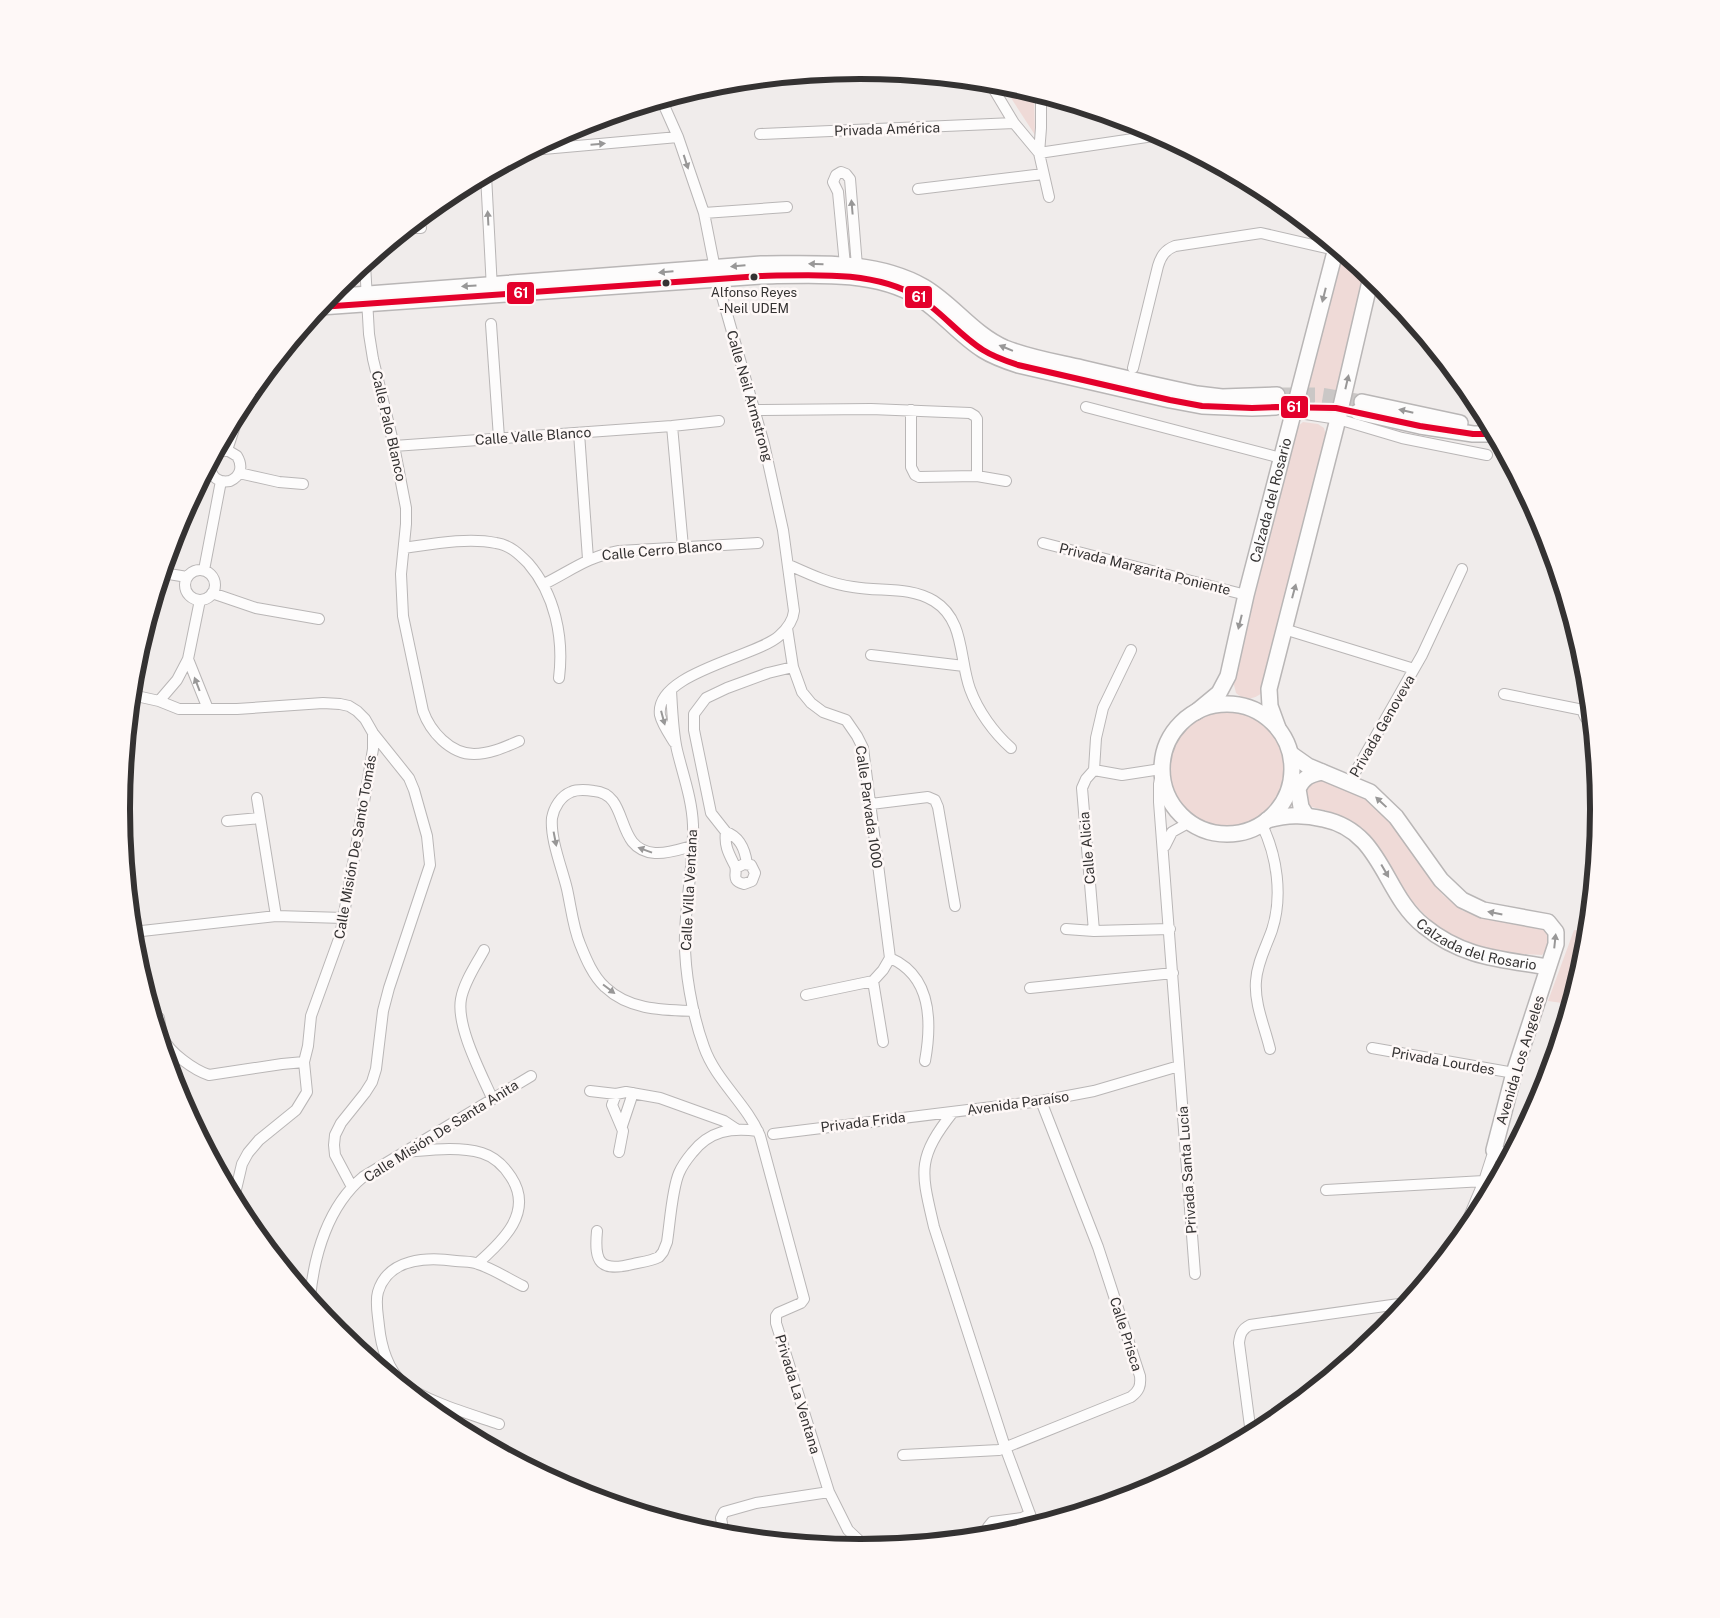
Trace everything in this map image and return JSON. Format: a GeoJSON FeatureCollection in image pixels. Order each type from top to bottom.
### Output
{"type":"FeatureCollection","features":[{"type":"Feature","properties":{"kind":"street"},"geometry":{"type":"LineString","coordinates":[[995,92],[1014,123],[1038,153]]}},
{"type":"Feature","properties":{"kind":"street"},"geometry":{"type":"LineString","coordinates":[[1041,102],[1041,128],[1038,153],[1049,197]]}},
{"type":"Feature","properties":{"kind":"street","name":"Calle Neil Armstrong"},"geometry":{"type":"LineString","coordinates":[[664,106],[678,137],[704,213],[716,274],[774,484],[789,565],[794,610],[787,628]]}},
{"type":"Feature","properties":{"kind":"street","name":"Privada América"},"geometry":{"type":"LineString","coordinates":[[760,134],[1014,123]]}},
{"type":"Feature","properties":{"kind":"street"},"geometry":{"type":"LineString","coordinates":[[549,148],[678,137]]}},
{"type":"Feature","properties":{"kind":"street"},"geometry":{"type":"LineString","coordinates":[[1038,153],[1146,137]]}},
{"type":"Feature","properties":{"kind":"street"},"geometry":{"type":"LineString","coordinates":[[841,172],[850,179],[851,266],[838,192],[833,182],[836,175],[841,172]]}},
{"type":"Feature","properties":{"kind":"street"},"geometry":{"type":"LineString","coordinates":[[918,189],[1043,174]]}},
{"type":"Feature","properties":{"kind":"street"},"geometry":{"type":"LineString","coordinates":[[486,182],[492,290]]}},
{"type":"Feature","properties":{"kind":"street"},"geometry":{"type":"LineString","coordinates":[[704,213],[787,207]]}},
{"type":"Feature","properties":{"kind":"street"},"geometry":{"type":"LineString","coordinates":[[1133,368],[1158,266],[1169,249],[1175,246],[1261,233],[1325,247]]}},
{"type":"Feature","properties":{"kind":"street","name":"Calzada del Rosario"},"geometry":{"type":"LineString","coordinates":[[1291,754],[1308,766],[1370,792],[1406,829],[1441,880],[1462,900],[1483,910],[1548,922],[1553,927],[1557,938],[1548,967],[1481,956],[1461,950],[1440,938],[1424,926],[1407,909],[1376,856],[1365,842],[1345,827],[1330,820],[1306,815],[1284,816],[1248,832],[1225,835],[1203,830],[1190,822],[1169,798],[1164,788],[1161,772],[1164,746],[1170,735],[1176,726],[1219,693],[1228,676],[1246,595],[1334,254]]}},
{"type":"Feature","properties":{"kind":"street"},"geometry":{"type":"LineString","coordinates":[[332,306],[367,299],[716,274],[819,276],[870,280],[885,283],[917,297],[983,350],[1000,359],[1018,365],[1202,406],[1252,408],[1276,401],[1197,394],[1027,355],[990,340],[924,287],[888,272],[851,266],[760,264],[716,274]]}},
{"type":"Feature","properties":{"kind":"street","name":"Calle Palo Blanco"},"geometry":{"type":"LineString","coordinates":[[365,273],[373,359],[394,446],[406,508],[401,574],[403,616],[419,699],[428,724],[447,744],[471,754],[492,752],[519,741]]}},
{"type":"Feature","properties":{"kind":"street","name":"Calzada del Rosario"},"geometry":{"type":"LineString","coordinates":[[1278,728],[1270,706],[1269,689],[1338,419],[1369,286]]}},
{"type":"Feature","properties":{"kind":"street"},"geometry":{"type":"LineString","coordinates":[[340,297],[367,299]]}},
{"type":"Feature","properties":{"kind":"street"},"geometry":{"type":"LineString","coordinates":[[491,324],[499,438]]}},
{"type":"Feature","properties":{"kind":"street"},"geometry":{"type":"LineString","coordinates":[[1086,407],[1281,458]]}},
{"type":"Feature","properties":{"kind":"street"},"geometry":{"type":"LineString","coordinates":[[1480,424],[1459,423],[1360,407],[1420,426],[1473,434],[1486,434]]}},
{"type":"Feature","properties":{"kind":"street"},"geometry":{"type":"LineString","coordinates":[[754,410],[911,410],[970,413],[975,416],[978,476]]}},
{"type":"Feature","properties":{"kind":"street"},"geometry":{"type":"LineString","coordinates":[[911,410],[911,467],[914,474],[918,476],[978,476],[1006,481]]}},
{"type":"Feature","properties":{"kind":"street"},"geometry":{"type":"LineString","coordinates":[[1293,412],[1338,419],[1402,438],[1487,455]]}},
{"type":"Feature","properties":{"kind":"street","name":"Calle Valle Blanco"},"geometry":{"type":"LineString","coordinates":[[394,446],[719,421]]}},
{"type":"Feature","properties":{"kind":"street"},"geometry":{"type":"LineString","coordinates":[[672,426],[683,547]]}},
{"type":"Feature","properties":{"kind":"street"},"geometry":{"type":"LineString","coordinates":[[579,433],[588,559]]}},
{"type":"Feature","properties":{"kind":"street"},"geometry":{"type":"LineString","coordinates":[[212,474],[221,481],[230,481],[239,473],[240,460],[227,450],[230,440]]}},
{"type":"Feature","properties":{"kind":"street"},"geometry":{"type":"LineString","coordinates":[[239,473],[279,482],[302,484]]}},
{"type":"Feature","properties":{"kind":"street"},"geometry":{"type":"LineString","coordinates":[[204,570],[221,481]]}},
{"type":"Feature","properties":{"kind":"street"},"geometry":{"type":"LineString","coordinates":[[404,548],[457,542],[495,542],[512,548],[544,584],[556,616],[561,663],[559,678]]}},
{"type":"Feature","properties":{"kind":"street","name":"Calle Cerro Blanco"},"geometry":{"type":"LineString","coordinates":[[544,584],[588,559],[619,551],[758,543]]}},
{"type":"Feature","properties":{"kind":"street","name":"Privada Margarita Poniente"},"geometry":{"type":"LineString","coordinates":[[1043,543],[1246,595]]}},
{"type":"Feature","properties":{"kind":"street"},"geometry":{"type":"LineString","coordinates":[[789,565],[833,583],[854,588],[916,592],[936,602],[948,612],[956,628],[970,691],[977,705],[1001,740],[1011,748]]}},
{"type":"Feature","properties":{"kind":"street"},"geometry":{"type":"LineString","coordinates":[[204,570],[212,576],[214,589],[208,597],[200,600],[188,595],[184,583],[186,577],[194,571],[204,570]]}},
{"type":"Feature","properties":{"kind":"street","name":"Privada Genoveva"},"geometry":{"type":"LineString","coordinates":[[1349,783],[1414,669],[1462,570]]}},
{"type":"Feature","properties":{"kind":"street"},"geometry":{"type":"LineString","coordinates":[[169,574],[186,577]]}},
{"type":"Feature","properties":{"kind":"street"},"geometry":{"type":"LineString","coordinates":[[212,593],[256,608],[319,619]]}},
{"type":"Feature","properties":{"kind":"street"},"geometry":{"type":"LineString","coordinates":[[159,701],[177,680],[188,659],[200,600]]}},
{"type":"Feature","properties":{"kind":"street","name":"Calle Parvada 1000"},"geometry":{"type":"LineString","coordinates":[[787,628],[793,667],[805,698],[823,712],[846,720],[863,748],[890,958]]}},
{"type":"Feature","properties":{"kind":"street","name":"Calle Villa Ventana"},"geometry":{"type":"LineString","coordinates":[[759,1134],[751,1117],[724,1083],[709,1059],[694,1011],[686,960],[685,936],[692,846],[691,808],[676,746],[671,690],[686,678],[778,638],[787,628]]}},
{"type":"Feature","properties":{"kind":"street"},"geometry":{"type":"LineString","coordinates":[[1284,629],[1414,669]]}},
{"type":"Feature","properties":{"kind":"street"},"geometry":{"type":"LineString","coordinates":[[1131,650],[1103,708],[1096,738],[1094,770],[1122,775],[1161,772],[1159,789],[1179,1066]]}},
{"type":"Feature","properties":{"kind":"street"},"geometry":{"type":"LineString","coordinates":[[871,655],[964,666]]}},
{"type":"Feature","properties":{"kind":"street"},"geometry":{"type":"LineString","coordinates":[[188,659],[208,709]]}},
{"type":"Feature","properties":{"kind":"street"},"geometry":{"type":"LineString","coordinates":[[746,864],[745,854],[736,836],[726,832],[712,813],[694,730],[694,714],[706,698],[727,688],[768,673],[793,667]]}},
{"type":"Feature","properties":{"kind":"street"},"geometry":{"type":"LineString","coordinates":[[1228,676],[1227,684],[1230,692],[1242,702],[1258,701],[1265,696],[1269,689]]}},
{"type":"Feature","properties":{"kind":"street"},"geometry":{"type":"LineString","coordinates":[[1504,694],[1583,710]]}},
{"type":"Feature","properties":{"kind":"street","name":"Calle Misión De Santa Anita"},"geometry":{"type":"LineString","coordinates":[[139,697],[179,708],[208,709],[340,704],[349,706],[365,719],[373,733],[403,771],[414,790],[427,836],[430,865],[388,988],[383,1010],[376,1068],[372,1082],[366,1093],[341,1123],[335,1135],[335,1155],[352,1187]]}},
{"type":"Feature","properties":{"kind":"street","name":"Calzada del Rosario"},"geometry":{"type":"LineString","coordinates":[[1196,712],[1217,706],[1240,707],[1260,714],[1278,728],[1285,737],[1291,754],[1290,784],[1285,798],[1265,823]]}},
{"type":"Feature","properties":{"kind":"street","name":"Calle Misión De Santo Tomás"},"geometry":{"type":"LineString","coordinates":[[236,1188],[242,1164],[248,1153],[260,1140],[296,1110],[307,1092],[304,1062],[308,1046],[311,1016],[340,936],[344,918],[367,785],[373,733]]}},
{"type":"Feature","properties":{"kind":"street","name":"Calle Alicia"},"geometry":{"type":"LineString","coordinates":[[1094,770],[1086,779],[1082,788],[1094,931]]}},
{"type":"Feature","properties":{"kind":"street"},"geometry":{"type":"LineString","coordinates":[[1306,815],[1301,808],[1298,789],[1306,777],[1322,772]]}},
{"type":"Feature","properties":{"kind":"street"},"geometry":{"type":"LineString","coordinates":[[692,846],[663,853],[654,853],[638,848],[627,834],[614,801],[608,795],[599,791],[572,791],[560,801],[552,820],[579,942],[591,969],[599,980],[606,988],[632,1004],[658,1010],[694,1011]]}},
{"type":"Feature","properties":{"kind":"street"},"geometry":{"type":"LineString","coordinates":[[871,804],[928,797],[935,800],[938,807],[956,906]]}},
{"type":"Feature","properties":{"kind":"street"},"geometry":{"type":"LineString","coordinates":[[258,798],[276,916]]}},
{"type":"Feature","properties":{"kind":"street"},"geometry":{"type":"LineString","coordinates":[[227,821],[260,818]]}},
{"type":"Feature","properties":{"kind":"street"},"geometry":{"type":"LineString","coordinates":[[1163,849],[1172,832],[1190,822]]}},
{"type":"Feature","properties":{"kind":"street"},"geometry":{"type":"LineString","coordinates":[[1265,823],[1275,859],[1277,892],[1272,929],[1262,956],[1256,981],[1258,1004],[1270,1049]]}},
{"type":"Feature","properties":{"kind":"street"},"geometry":{"type":"LineString","coordinates":[[726,832],[727,851],[736,868]]}},
{"type":"Feature","properties":{"kind":"street"},"geometry":{"type":"LineString","coordinates":[[741,864],[751,866],[755,873],[752,881],[744,884],[736,880],[734,876],[736,868],[741,864]]}},
{"type":"Feature","properties":{"kind":"street"},"geometry":{"type":"LineString","coordinates":[[141,931],[276,916],[344,918]]}},
{"type":"Feature","properties":{"kind":"street"},"geometry":{"type":"LineString","coordinates":[[1066,929],[1094,931],[1170,929]]}},
{"type":"Feature","properties":{"kind":"street"},"geometry":{"type":"LineString","coordinates":[[484,950],[463,991],[460,1012],[464,1030],[492,1098]]}},
{"type":"Feature","properties":{"kind":"street"},"geometry":{"type":"LineString","coordinates":[[806,995],[873,981],[883,970],[890,958],[900,962],[909,969],[915,978],[927,1005],[930,1032],[925,1061]]}},
{"type":"Feature","properties":{"kind":"street","name":"Avenida Los Angeles"},"geometry":{"type":"LineString","coordinates":[[1476,1201],[1494,1150],[1514,1073],[1548,967]]}},
{"type":"Feature","properties":{"kind":"street"},"geometry":{"type":"LineString","coordinates":[[1030,988],[1173,973]]}},
{"type":"Feature","properties":{"kind":"street"},"geometry":{"type":"LineString","coordinates":[[873,981],[882,1042]]}},
{"type":"Feature","properties":{"kind":"street"},"geometry":{"type":"LineString","coordinates":[[170,1048],[180,1058],[201,1072],[210,1075],[304,1062]]}},
{"type":"Feature","properties":{"kind":"street","name":"Privada Lourdes"},"geometry":{"type":"LineString","coordinates":[[1372,1048],[1514,1073]]}},
{"type":"Feature","properties":{"kind":"street","name":"Avenida Paraíso"},"geometry":{"type":"LineString","coordinates":[[1031,1518],[1005,1447],[934,1227],[926,1192],[925,1156],[940,1129],[953,1112],[1041,1101],[1094,1091],[1179,1066]]}},
{"type":"Feature","properties":{"kind":"street","name":"Privada Santa Lucía"},"geometry":{"type":"LineString","coordinates":[[1179,1066],[1195,1274]]}},
{"type":"Feature","properties":{"kind":"street","name":"Calle Misión De Santa Anita"},"geometry":{"type":"LineString","coordinates":[[311,1290],[319,1246],[337,1210],[352,1187],[363,1178],[530,1076]]}},
{"type":"Feature","properties":{"kind":"street"},"geometry":{"type":"LineString","coordinates":[[590,1090],[616,1094],[626,1092],[660,1098],[724,1121],[736,1129],[759,1134]]}},
{"type":"Feature","properties":{"kind":"street"},"geometry":{"type":"LineString","coordinates":[[622,1126],[633,1093]]}},
{"type":"Feature","properties":{"kind":"street"},"geometry":{"type":"LineString","coordinates":[[616,1094],[612,1105],[623,1131],[619,1152]]}},
{"type":"Feature","properties":{"kind":"street","name":"Calle Prisca"},"geometry":{"type":"LineString","coordinates":[[903,1454],[999,1450],[1131,1397],[1138,1391],[1140,1384],[1137,1368],[1098,1248],[1041,1101]]}},
{"type":"Feature","properties":{"kind":"street","name":"Privada Frida"},"geometry":{"type":"LineString","coordinates":[[773,1134],[953,1112]]}},
{"type":"Feature","properties":{"kind":"street"},"geometry":{"type":"LineString","coordinates":[[597,1231],[597,1254],[600,1261],[609,1268],[618,1268],[659,1257],[664,1252],[667,1242],[676,1183],[684,1163],[704,1140],[714,1134],[736,1129]]}},
{"type":"Feature","properties":{"kind":"street","name":"Privada La Ventana"},"geometry":{"type":"LineString","coordinates":[[759,1134],[804,1299],[802,1303],[778,1313],[776,1323],[829,1492],[848,1530],[857,1539]]}},
{"type":"Feature","properties":{"kind":"street"},"geometry":{"type":"LineString","coordinates":[[1494,1150],[1502,1156]]}},
{"type":"Feature","properties":{"kind":"street"},"geometry":{"type":"LineString","coordinates":[[405,1152],[471,1151],[497,1160],[515,1182],[519,1194],[517,1215],[506,1236],[478,1263]]}},
{"type":"Feature","properties":{"kind":"street"},"geometry":{"type":"LineString","coordinates":[[1326,1190],[1484,1181]]}},
{"type":"Feature","properties":{"kind":"street"},"geometry":{"type":"LineString","coordinates":[[392,1369],[385,1352],[380,1330],[378,1293],[383,1280],[392,1271],[403,1264],[417,1260],[439,1259],[478,1263],[523,1286]]}},
{"type":"Feature","properties":{"kind":"street"},"geometry":{"type":"LineString","coordinates":[[1250,1426],[1239,1343],[1243,1330],[1250,1325],[1395,1305]]}},
{"type":"Feature","properties":{"kind":"street"},"geometry":{"type":"LineString","coordinates":[[438,1405],[499,1424]]}},
{"type":"Feature","properties":{"kind":"street"},"geometry":{"type":"LineString","coordinates":[[722,1526],[721,1518],[724,1512],[756,1503],[829,1492]]}},
{"type":"Feature","properties":{"kind":"street"},"geometry":{"type":"LineString","coordinates":[[988,1527],[992,1522],[1022,1518],[1030,1514]]}},
{"type":"Feature","properties":{"kind":"shaded area"},"geometry":{"type":"Polygon","coordinates":[[[1009,95],[1034,101],[1035,135],[1009,95]]]}},
{"type":"Feature","properties":{"kind":"shaded area"},"geometry":{"type":"Polygon","coordinates":[[[1337,257],[1365,282],[1336,403],[1324,409],[1315,408],[1308,400],[1306,388],[1337,257]]]}},
{"type":"Feature","properties":{"kind":"shaded area"},"geometry":{"type":"Polygon","coordinates":[[[1303,422],[1318,424],[1324,428],[1326,436],[1265,690],[1258,696],[1243,698],[1236,693],[1232,677],[1297,427],[1303,422]]]}},
{"type":"Feature","properties":{"kind":"shaded area"},"geometry":{"type":"Polygon","coordinates":[[[1227,710],[1250,714],[1270,727],[1283,747],[1287,770],[1283,793],[1270,813],[1250,826],[1227,830],[1204,826],[1184,813],[1171,793],[1167,770],[1171,747],[1184,727],[1204,714],[1227,710]]]}},
{"type":"Feature","properties":{"kind":"shaded area"},"geometry":{"type":"Polygon","coordinates":[[[1316,777],[1356,789],[1399,827],[1425,872],[1443,895],[1463,911],[1548,929],[1550,947],[1542,955],[1499,953],[1474,948],[1451,937],[1440,929],[1410,899],[1364,830],[1351,820],[1305,805],[1303,784],[1316,777]]]}},
{"type":"Feature","properties":{"kind":"shaded area"},"geometry":{"type":"Polygon","coordinates":[[[1574,930],[1580,930],[1563,1003],[1548,1001],[1574,930]]]}},
{"type":"Feature","properties":{"kind":"tunnel"},"geometry":{"type":"LineString","coordinates":[[1277,395],[1320,395],[1362,402]]}},
{"type":"Feature","properties":{"kind":"tunnel"},"geometry":{"type":"LineString","coordinates":[[1276,407],[1336,408],[1358,412]]}},
{"type":"Feature","properties":{"kind":"transit line","name":"61"},"geometry":{"type":"LineString","coordinates":[[332,306],[761,276],[821,275],[862,278],[901,288],[918,297],[983,350],[1018,365],[1202,406],[1336,408],[1420,426],[1473,434],[1486,434]]}},
{"type":"Feature","properties":{"kind":"place","name":"Alfonso Reyes -Neil UDEM"},"geometry":{"type":"Point","coordinates":[754,277]}}]}
